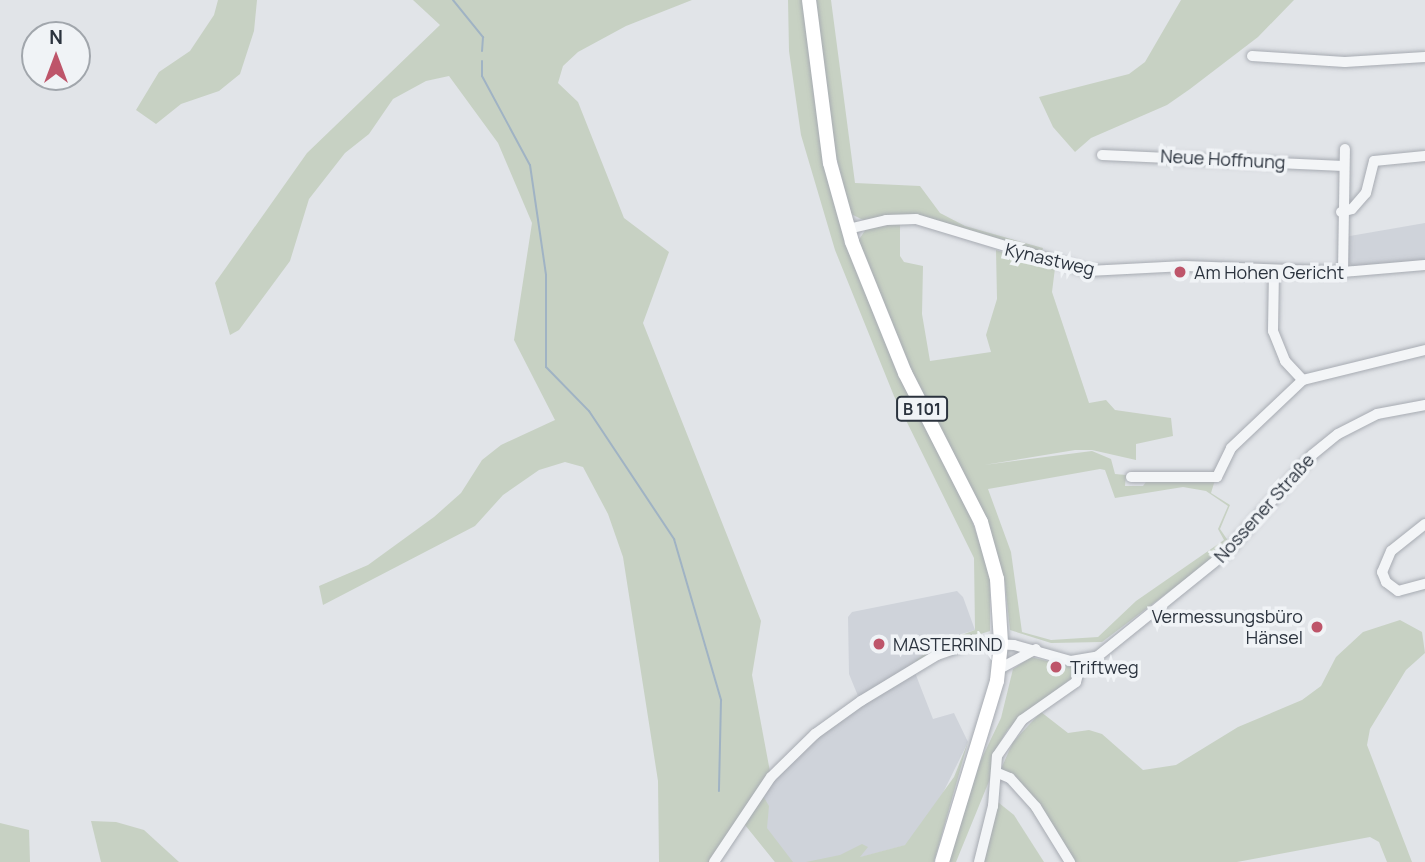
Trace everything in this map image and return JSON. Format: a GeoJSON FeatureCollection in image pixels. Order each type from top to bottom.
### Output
{"type":"FeatureCollection","features":[{"type":"Feature","properties":{"kind":"main road","name":"B 101"},"geometry":{"type":"LineString","coordinates":[[809,0],[829,154],[848,229],[905,373],[981,522],[997,579],[1001,643],[999,669],[942,862]]}},
{"type":"Feature","properties":{"kind":"street"},"geometry":{"type":"LineString","coordinates":[[1252,56],[1345,62],[1425,57]]}},
{"type":"Feature","properties":{"kind":"street"},"geometry":{"type":"LineString","coordinates":[[1343,272],[1345,149]]}},
{"type":"Feature","properties":{"kind":"street","name":"Neue Hoffnung"},"geometry":{"type":"LineString","coordinates":[[1102,155],[1343,166]]}},
{"type":"Feature","properties":{"kind":"street"},"geometry":{"type":"LineString","coordinates":[[1342,212],[1352,209],[1366,193],[1374,161],[1425,156]]}},
{"type":"Feature","properties":{"kind":"street","name":"Kynastweg"},"geometry":{"type":"LineString","coordinates":[[848,229],[886,220],[916,219],[1088,271],[1185,266],[1274,272],[1343,272],[1425,265]]}},
{"type":"Feature","properties":{"kind":"street"},"geometry":{"type":"LineString","coordinates":[[1274,272],[1273,331],[1285,360],[1303,380]]}},
{"type":"Feature","properties":{"kind":"street"},"geometry":{"type":"LineString","coordinates":[[1131,477],[1217,477],[1231,448],[1303,380],[1425,350]]}},
{"type":"Feature","properties":{"kind":"street","name":"Nossener Straße"},"geometry":{"type":"LineString","coordinates":[[1082,660],[1108,649],[1221,558],[1312,455],[1338,433],[1377,414],[1425,405]]}},
{"type":"Feature","properties":{"kind":"street"},"geometry":{"type":"LineString","coordinates":[[1425,524],[1391,551],[1382,572],[1386,582],[1398,592],[1425,584]]}},
{"type":"Feature","properties":{"kind":"street"},"geometry":{"type":"LineString","coordinates":[[714,862],[771,777],[815,734],[861,701],[947,651],[971,643],[1001,643],[1082,660],[1076,682],[1012,730],[997,756],[998,773],[979,862]]}},
{"type":"Feature","properties":{"kind":"street"},"geometry":{"type":"LineString","coordinates":[[999,669],[1036,649]]}},
{"type":"Feature","properties":{"kind":"street"},"geometry":{"type":"LineString","coordinates":[[998,773],[1010,778],[1036,807],[1070,862]]}},
{"type":"Feature","properties":{"kind":"shaded area"},"geometry":{"type":"Polygon","coordinates":[[[1425,223],[1425,260],[1352,266],[1345,258],[1344,237],[1425,223]]]}},
{"type":"Feature","properties":{"kind":"shaded area"},"geometry":{"type":"Polygon","coordinates":[[[957,591],[963,597],[975,630],[961,634],[915,661],[914,670],[933,719],[954,713],[968,742],[940,799],[906,845],[843,862],[775,862],[741,819],[771,777],[860,701],[849,674],[848,617],[852,612],[957,591]]]}},
{"type":"Feature","properties":{"kind":"green space"},"geometry":{"type":"Polygon","coordinates":[[[218,0],[257,0],[254,31],[240,74],[219,91],[181,104],[156,124],[136,110],[159,72],[190,51],[214,15],[218,0]]]}},
{"type":"Feature","properties":{"kind":"green space"},"geometry":{"type":"Polygon","coordinates":[[[413,0],[692,0],[626,26],[578,52],[563,66],[558,83],[578,102],[624,218],[669,252],[643,323],[761,621],[752,675],[771,777],[760,791],[769,806],[767,828],[793,862],[775,862],[741,820],[714,862],[659,862],[658,781],[623,557],[608,514],[583,467],[565,462],[539,470],[503,495],[475,526],[323,605],[319,586],[368,565],[434,517],[461,493],[482,460],[501,445],[555,420],[514,340],[532,223],[498,143],[449,76],[426,81],[393,99],[369,134],[345,153],[309,199],[290,261],[239,330],[230,335],[215,283],[307,153],[440,25],[413,0]]]}},
{"type":"Feature","properties":{"kind":"green space"},"geometry":{"type":"Polygon","coordinates":[[[788,0],[803,0],[828,182],[846,246],[967,505],[990,575],[990,631],[940,647],[918,663],[915,661],[937,644],[975,630],[974,558],[894,396],[835,250],[801,135],[789,51],[788,0]]]}},
{"type":"Feature","properties":{"kind":"green space"},"geometry":{"type":"Polygon","coordinates":[[[814,0],[831,0],[855,183],[920,186],[940,213],[965,226],[1043,248],[1041,255],[917,215],[863,220],[851,214],[833,144],[814,0]]]}},
{"type":"Feature","properties":{"kind":"green space"},"geometry":{"type":"Polygon","coordinates":[[[1181,0],[1294,0],[1258,37],[1167,105],[1091,138],[1075,152],[1053,127],[1039,97],[1129,74],[1145,62],[1181,0]]]}},
{"type":"Feature","properties":{"kind":"green space"},"geometry":{"type":"Polygon","coordinates":[[[900,223],[900,256],[904,262],[923,266],[922,314],[930,361],[991,352],[986,335],[997,299],[996,250],[1055,268],[1052,292],[1089,403],[1106,400],[1115,410],[1171,418],[1173,436],[1136,444],[1136,460],[1092,450],[1075,450],[984,465],[1092,451],[1111,459],[1115,474],[1126,475],[1125,486],[1143,486],[1148,479],[1215,480],[1211,493],[1230,505],[1220,529],[1231,545],[1102,642],[1051,643],[1010,630],[1005,583],[989,527],[891,331],[858,241],[866,229],[900,223]],[[1105,470],[988,489],[1011,552],[1022,632],[1051,640],[1098,637],[1136,601],[1224,540],[1218,529],[1228,506],[1206,491],[1183,487],[1115,498],[1105,470]]]}},
{"type":"Feature","properties":{"kind":"green space"},"geometry":{"type":"Polygon","coordinates":[[[1400,620],[1422,632],[1425,653],[1406,670],[1370,729],[1367,745],[1412,862],[1387,862],[1379,842],[1370,837],[1237,862],[1070,862],[1001,769],[1013,742],[1041,712],[1068,733],[1089,730],[1102,734],[1143,770],[1176,765],[1238,727],[1302,700],[1321,686],[1336,657],[1363,632],[1400,620]]]}},
{"type":"Feature","properties":{"kind":"green space"},"geometry":{"type":"Polygon","coordinates":[[[1031,657],[1071,667],[1073,677],[1008,729],[991,757],[992,774],[956,862],[948,862],[980,762],[1001,718],[1013,669],[1031,657]]]}},
{"type":"Feature","properties":{"kind":"green space"},"geometry":{"type":"Polygon","coordinates":[[[968,742],[934,862],[806,862],[840,855],[862,844],[868,847],[860,857],[905,845],[954,777],[968,742]]]}},
{"type":"Feature","properties":{"kind":"green space"},"geometry":{"type":"Polygon","coordinates":[[[994,799],[1014,815],[1044,862],[979,862],[994,799]]]}},
{"type":"Feature","properties":{"kind":"green space"},"geometry":{"type":"Polygon","coordinates":[[[91,821],[116,822],[144,830],[179,862],[101,862],[91,821]]]}},
{"type":"Feature","properties":{"kind":"green space"},"geometry":{"type":"Polygon","coordinates":[[[0,823],[29,830],[30,862],[0,862],[0,823]]]}},
{"type":"Feature","properties":{"kind":"waterway"},"geometry":{"type":"LineString","coordinates":[[453,0],[483,37],[482,51]]}},
{"type":"Feature","properties":{"kind":"waterway"},"geometry":{"type":"LineString","coordinates":[[482,61],[482,76],[530,165],[546,275],[546,367],[589,411],[674,539],[721,700],[719,791]]}},
{"type":"Feature","properties":{"kind":"place","name":"Am Hohen Gericht"},"geometry":{"type":"Point","coordinates":[1180,272]}},
{"type":"Feature","properties":{"kind":"place","name":"Vermessungsbüro Hänsel"},"geometry":{"type":"Point","coordinates":[1317,627]}},
{"type":"Feature","properties":{"kind":"place","name":"MASTERRIND"},"geometry":{"type":"Point","coordinates":[879,644]}},
{"type":"Feature","properties":{"kind":"place","name":"Triftweg"},"geometry":{"type":"Point","coordinates":[1056,667]}}]}
